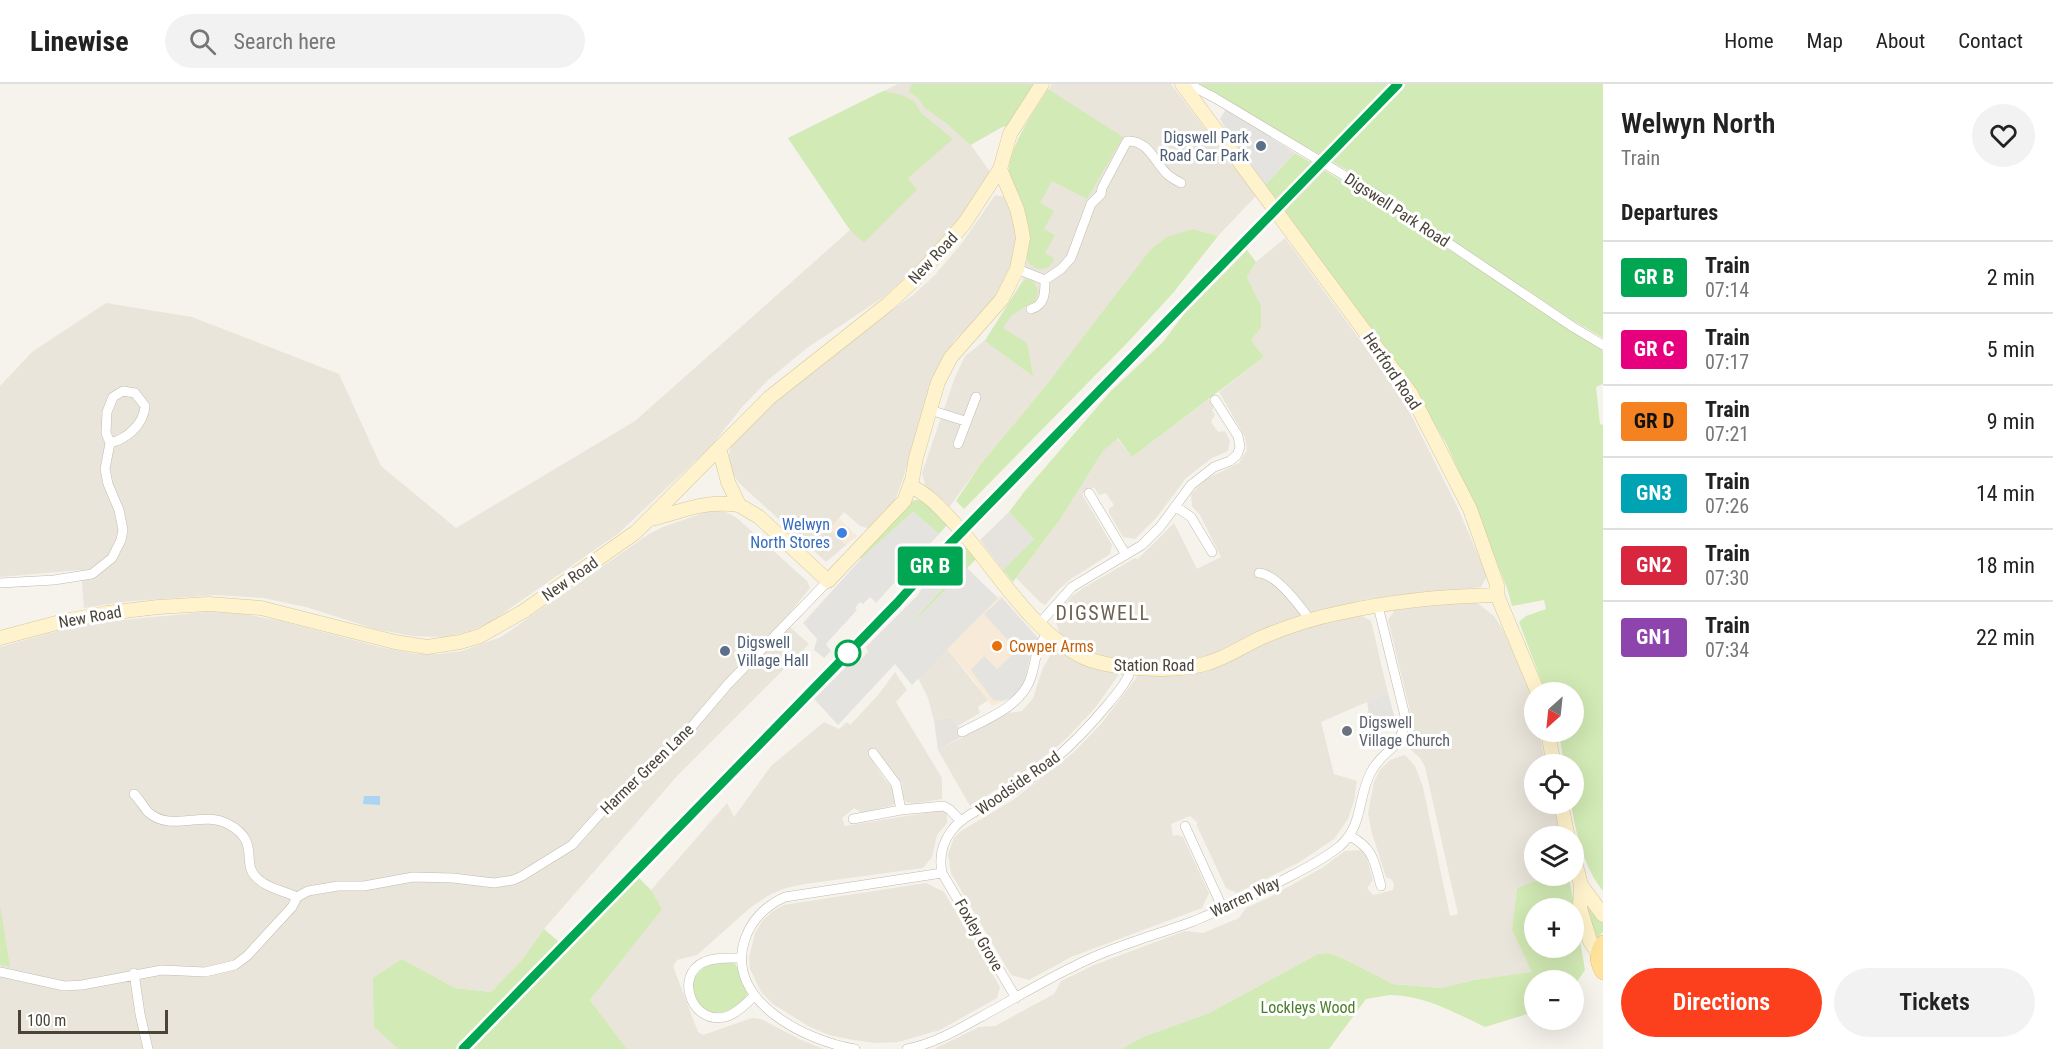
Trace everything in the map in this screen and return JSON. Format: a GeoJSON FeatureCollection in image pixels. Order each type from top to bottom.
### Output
{"type":"FeatureCollection","features":[{"type":"Feature","properties":{"kind":"main road"},"geometry":{"type":"LineString","coordinates":[[1601,948],[1600,966],[1603,972]]}},
{"type":"Feature","properties":{"kind":"street"},"geometry":{"type":"LineString","coordinates":[[1000,169],[1007,141],[1042,84]]}},
{"type":"Feature","properties":{"kind":"street","name":"Digswell Park Road"},"geometry":{"type":"LineString","coordinates":[[1184,86],[1196,88],[1215,98],[1377,195],[1603,345]]}},
{"type":"Feature","properties":{"kind":"street","name":"Hertford Road"},"geometry":{"type":"LineString","coordinates":[[1184,86],[1411,394],[1470,509],[1497,585],[1497,595],[1534,682]]}},
{"type":"Feature","properties":{"kind":"street"},"geometry":{"type":"LineString","coordinates":[[1044,280],[1061,269],[1071,258],[1091,204],[1101,194],[1127,141],[1136,141],[1144,145],[1170,177],[1181,183]]}},
{"type":"Feature","properties":{"kind":"street","name":"Harmer Green Lane"},"geometry":{"type":"LineString","coordinates":[[297,897],[308,891],[322,888],[363,886],[413,877],[494,882],[513,880],[572,845],[606,807],[677,744],[728,684],[904,501],[938,382],[951,357],[1002,299],[1017,269],[1023,238],[1021,226],[1017,209],[1000,169]]}},
{"type":"Feature","properties":{"kind":"street","name":"New Road"},"geometry":{"type":"LineString","coordinates":[[0,638],[64,621],[107,613],[209,604],[261,608],[405,644],[427,647],[451,644],[480,636],[504,624],[636,532],[769,398],[888,304],[914,280],[964,224],[1000,169]]}},
{"type":"Feature","properties":{"kind":"street"},"geometry":{"type":"LineString","coordinates":[[1017,269],[1044,280]]}},
{"type":"Feature","properties":{"kind":"street"},"geometry":{"type":"LineString","coordinates":[[1031,309],[1037,307],[1044,299],[1044,280]]}},
{"type":"Feature","properties":{"kind":"street"},"geometry":{"type":"LineString","coordinates":[[0,583],[54,580],[92,574],[112,558],[123,530],[119,510],[105,470],[110,443],[106,425],[110,403],[118,392],[135,393],[145,406],[141,419],[136,428],[110,443]]}},
{"type":"Feature","properties":{"kind":"street"},"geometry":{"type":"LineString","coordinates":[[958,444],[976,397]]}},
{"type":"Feature","properties":{"kind":"street"},"geometry":{"type":"LineString","coordinates":[[962,732],[1022,696],[1032,676],[1043,628],[1072,587],[1142,545],[1160,527],[1191,485],[1214,467],[1234,458],[1239,451],[1238,436],[1215,400]]}},
{"type":"Feature","properties":{"kind":"street"},"geometry":{"type":"LineString","coordinates":[[930,410],[965,421]]}},
{"type":"Feature","properties":{"kind":"street"},"geometry":{"type":"LineString","coordinates":[[719,448],[728,482],[739,505]]}},
{"type":"Feature","properties":{"kind":"street","name":"Station Road"},"geometry":{"type":"LineString","coordinates":[[910,486],[921,492],[947,515],[1043,628],[1068,648],[1089,660],[1108,666],[1193,667],[1208,663],[1266,635],[1310,620],[1378,606],[1445,597],[1497,595]]}},
{"type":"Feature","properties":{"kind":"street"},"geometry":{"type":"LineString","coordinates":[[1089,493],[1126,555]]}},
{"type":"Feature","properties":{"kind":"street"},"geometry":{"type":"LineString","coordinates":[[650,519],[703,504],[720,502],[739,505],[759,517],[828,582]]}},
{"type":"Feature","properties":{"kind":"street"},"geometry":{"type":"LineString","coordinates":[[1175,506],[1191,517],[1212,552]]}},
{"type":"Feature","properties":{"kind":"street"},"geometry":{"type":"LineString","coordinates":[[1259,573],[1267,574],[1277,582],[1310,620]]}},
{"type":"Feature","properties":{"kind":"street"},"geometry":{"type":"LineString","coordinates":[[1378,606],[1405,716],[1404,729],[1398,742],[1371,771],[1350,836],[1362,842],[1370,851],[1381,886]]}},
{"type":"Feature","properties":{"kind":"street","name":"Woodside Road"},"geometry":{"type":"LineString","coordinates":[[942,873],[940,863],[951,831],[961,821],[1041,771],[1065,750],[1090,726],[1128,678],[1132,668]]}},
{"type":"Feature","properties":{"kind":"street"},"geometry":{"type":"LineString","coordinates":[[873,753],[896,784],[901,810]]}},
{"type":"Feature","properties":{"kind":"street"},"geometry":{"type":"LineString","coordinates":[[0,972],[64,986],[82,985],[134,973],[162,970],[205,972],[235,964],[247,956],[292,907],[297,897],[265,884],[254,876],[250,868],[248,845],[244,836],[237,830],[226,823],[208,818],[181,822],[162,820],[149,812],[134,794]]}},
{"type":"Feature","properties":{"kind":"street"},"geometry":{"type":"LineString","coordinates":[[853,819],[901,810],[943,806],[950,808],[961,821]]}},
{"type":"Feature","properties":{"kind":"street"},"geometry":{"type":"LineString","coordinates":[[1185,826],[1223,909]]}},
{"type":"Feature","properties":{"kind":"street","name":"Warren Way"},"geometry":{"type":"LineString","coordinates":[[907,1049],[929,1043],[951,1033],[1088,959],[1223,909],[1314,864],[1350,836]]}},
{"type":"Feature","properties":{"kind":"street"},"geometry":{"type":"LineString","coordinates":[[855,1049],[827,1043],[812,1036],[772,1013],[754,996],[745,978],[741,958],[747,933],[766,908],[785,897],[942,873]]}},
{"type":"Feature","properties":{"kind":"street","name":"Foxley Grove"},"geometry":{"type":"LineString","coordinates":[[942,873],[1016,998]]}},
{"type":"Feature","properties":{"kind":"street"},"geometry":{"type":"LineString","coordinates":[[1581,886],[1580,908],[1590,941],[1601,948]]}},
{"type":"Feature","properties":{"kind":"street"},"geometry":{"type":"LineString","coordinates":[[1582,886],[1603,915]]}},
{"type":"Feature","properties":{"kind":"street"},"geometry":{"type":"LineString","coordinates":[[741,958],[716,959],[698,966],[690,981],[690,999],[701,1013],[710,1017],[720,1017],[740,1010],[754,996]]}},
{"type":"Feature","properties":{"kind":"street"},"geometry":{"type":"LineString","coordinates":[[134,973],[148,1049]]}},
{"type":"Feature","properties":{"kind":"shaded area"},"geometry":{"type":"Polygon","coordinates":[[[898,84],[1037,84],[1007,126],[971,145],[991,173],[939,247],[885,296],[807,348],[768,380],[742,407],[713,444],[619,533],[489,623],[446,637],[412,636],[375,629],[306,607],[263,598],[216,595],[122,602],[84,608],[81,570],[0,577],[0,386],[32,352],[106,303],[192,317],[339,374],[381,466],[456,528],[635,421],[850,230],[788,138],[898,84]]]}},
{"type":"Feature","properties":{"kind":"shaded area"},"geometry":{"type":"Polygon","coordinates":[[[1052,84],[1171,84],[1256,196],[1218,236],[1193,229],[1048,383],[980,465],[948,509],[925,485],[922,473],[955,377],[965,356],[985,340],[1022,282],[1029,235],[1027,220],[1013,188],[1009,168],[1029,121],[1052,84]]]}},
{"type":"Feature","properties":{"kind":"shaded area","name":"Digswell Park Road Car Park"},"geometry":{"type":"Polygon","coordinates":[[[1226,109],[1295,153],[1265,185],[1220,119],[1226,109]]]}},
{"type":"Feature","properties":{"kind":"shaded area"},"geometry":{"type":"Polygon","coordinates":[[[995,195],[1005,197],[1016,223],[1016,243],[1010,272],[986,312],[957,337],[943,356],[931,384],[893,505],[871,529],[860,526],[844,512],[830,529],[846,545],[826,562],[739,483],[728,461],[731,444],[740,431],[835,350],[913,295],[935,275],[962,243],[995,195]]]}},
{"type":"Feature","properties":{"kind":"shaded area"},"geometry":{"type":"Polygon","coordinates":[[[1285,238],[1402,397],[1457,506],[1487,576],[1481,587],[1367,599],[1310,613],[1280,622],[1212,654],[1195,659],[1128,662],[1104,658],[1089,652],[1060,634],[1054,618],[1071,597],[1083,588],[1135,558],[1138,559],[1174,523],[1197,569],[1221,557],[1200,515],[1192,506],[1191,494],[1206,479],[1239,463],[1247,450],[1245,437],[1219,392],[1264,357],[1251,340],[1261,306],[1247,277],[1256,262],[1285,238]]]}},
{"type":"Feature","properties":{"kind":"shaded area"},"geometry":{"type":"Polygon","coordinates":[[[1209,399],[1214,407],[1212,410],[1215,415],[1211,422],[1218,432],[1225,431],[1230,441],[1228,451],[1212,458],[1186,478],[1157,517],[1135,539],[1123,537],[1109,513],[1109,509],[1114,505],[1106,493],[1099,495],[1094,487],[1082,494],[1112,545],[1110,554],[1071,579],[1045,605],[1041,603],[1016,578],[1061,518],[1103,451],[1117,438],[1132,457],[1209,399]]]}},
{"type":"Feature","properties":{"kind":"shaded area"},"geometry":{"type":"Polygon","coordinates":[[[712,510],[726,512],[737,518],[807,581],[810,588],[783,621],[809,644],[678,775],[544,929],[521,961],[491,992],[455,988],[402,959],[374,1027],[398,1049],[0,1049],[0,647],[82,624],[205,612],[238,613],[281,621],[416,654],[462,651],[501,637],[649,534],[712,510]]]}},
{"type":"Feature","properties":{"kind":"shaded area"},"geometry":{"type":"Polygon","coordinates":[[[913,512],[939,534],[876,603],[870,597],[863,604],[860,602],[855,608],[857,610],[826,644],[831,651],[824,658],[814,650],[817,639],[803,623],[861,559],[913,512]]]}},
{"type":"Feature","properties":{"kind":"shaded area"},"geometry":{"type":"Polygon","coordinates":[[[1009,512],[1034,539],[1003,570],[980,540],[1009,512]]]}},
{"type":"Feature","properties":{"kind":"shaded area"},"geometry":{"type":"Polygon","coordinates":[[[839,518],[857,536],[846,545],[830,529],[839,518]]]}},
{"type":"Feature","properties":{"kind":"shaded area"},"geometry":{"type":"Polygon","coordinates":[[[956,551],[966,562],[914,620],[967,568],[998,598],[912,685],[895,664],[838,725],[814,699],[851,662],[856,665],[868,652],[866,647],[918,595],[923,586],[956,551]]]}},
{"type":"Feature","properties":{"kind":"shaded area"},"geometry":{"type":"Polygon","coordinates":[[[1000,595],[1038,638],[1031,652],[1027,674],[1014,697],[992,706],[947,649],[1000,595]]]}},
{"type":"Feature","properties":{"kind":"shaded area"},"geometry":{"type":"Polygon","coordinates":[[[1002,598],[1038,638],[1031,652],[1023,688],[1014,697],[1002,701],[993,700],[971,670],[984,656],[997,669],[1017,650],[984,614],[1002,598]]]}},
{"type":"Feature","properties":{"kind":"shaded area"},"geometry":{"type":"Polygon","coordinates":[[[1466,600],[1475,601],[1494,616],[1503,630],[1526,682],[1524,682],[1524,742],[1541,742],[1544,754],[1524,754],[1524,814],[1556,814],[1559,826],[1524,826],[1524,885],[1517,888],[1512,930],[1532,970],[1441,988],[1393,984],[1340,957],[1328,953],[1318,954],[1209,1013],[1143,1037],[1121,1049],[934,1049],[979,1027],[995,1026],[1054,994],[1061,981],[1094,965],[1185,931],[1203,933],[1239,918],[1246,908],[1322,868],[1345,851],[1362,850],[1366,855],[1373,880],[1367,888],[1373,895],[1393,890],[1394,884],[1386,877],[1368,813],[1374,782],[1380,770],[1390,760],[1405,755],[1415,766],[1423,787],[1450,916],[1458,914],[1425,767],[1420,758],[1409,748],[1407,742],[1412,719],[1388,620],[1395,610],[1466,600]]]}},
{"type":"Feature","properties":{"kind":"shaded area"},"geometry":{"type":"Polygon","coordinates":[[[1359,614],[1371,621],[1388,693],[1321,722],[1334,774],[1357,781],[1348,819],[1334,839],[1298,863],[1237,893],[1226,888],[1197,822],[1190,816],[1171,824],[1173,836],[1183,837],[1209,893],[1202,908],[1071,957],[1029,980],[1011,975],[951,873],[948,854],[954,838],[961,831],[1013,800],[1073,753],[1101,724],[1140,673],[1198,672],[1270,639],[1303,627],[1359,614]]]}},
{"type":"Feature","properties":{"kind":"shaded area"},"geometry":{"type":"Polygon","coordinates":[[[1055,647],[1089,667],[1120,673],[1095,708],[1065,740],[1026,771],[970,806],[938,750],[1009,713],[1022,711],[1033,698],[1043,668],[1055,647]]]}},
{"type":"Feature","properties":{"kind":"shaded area"},"geometry":{"type":"Polygon","coordinates":[[[947,649],[988,700],[978,707],[980,713],[958,726],[951,717],[934,721],[928,698],[918,678],[947,649]]]}},
{"type":"Feature","properties":{"kind":"shaded area"},"geometry":{"type":"Polygon","coordinates":[[[895,672],[907,690],[896,702],[942,778],[942,799],[912,804],[906,802],[903,797],[902,783],[888,770],[875,750],[868,754],[892,787],[894,805],[862,813],[854,808],[842,818],[845,826],[943,810],[947,814],[947,823],[937,835],[932,857],[923,868],[805,884],[771,894],[751,907],[697,955],[677,960],[673,966],[698,1032],[703,1035],[752,1018],[761,1019],[824,1049],[627,1049],[590,1000],[661,909],[651,890],[727,803],[734,817],[771,766],[824,722],[839,729],[847,722],[850,725],[879,694],[895,672]]]}},
{"type":"Feature","properties":{"kind":"shaded area"},"geometry":{"type":"Polygon","coordinates":[[[1388,693],[1395,719],[1381,723],[1369,715],[1367,702],[1388,693]]]}},
{"type":"Feature","properties":{"kind":"shaded area"},"geometry":{"type":"Polygon","coordinates":[[[951,717],[958,726],[961,737],[938,750],[934,721],[951,717]]]}},
{"type":"Feature","properties":{"kind":"shaded area"},"geometry":{"type":"Polygon","coordinates":[[[926,883],[944,892],[1000,987],[997,998],[940,1030],[898,1042],[876,1043],[829,1035],[808,1026],[773,1004],[761,992],[750,969],[749,957],[755,933],[763,920],[773,911],[784,905],[926,883]]]}},
{"type":"Feature","properties":{"kind":"green space"},"geometry":{"type":"Polygon","coordinates":[[[912,84],[1037,84],[1007,126],[970,145],[909,92],[912,84]]]}},
{"type":"Feature","properties":{"kind":"green space"},"geometry":{"type":"Polygon","coordinates":[[[1198,84],[1603,84],[1603,338],[1572,320],[1345,169],[1198,84]]]}},
{"type":"Feature","properties":{"kind":"green space"},"geometry":{"type":"Polygon","coordinates":[[[1048,89],[1123,137],[1087,199],[1052,181],[1040,203],[1054,211],[1044,229],[1055,235],[1045,253],[1054,258],[1049,266],[1040,269],[1032,266],[1027,259],[1028,226],[1012,186],[1009,169],[1014,148],[1048,89]]]}},
{"type":"Feature","properties":{"kind":"green space"},"geometry":{"type":"Polygon","coordinates":[[[883,91],[902,95],[914,101],[921,113],[953,139],[908,178],[917,190],[864,243],[850,230],[788,138],[883,91]]]}},
{"type":"Feature","properties":{"kind":"green space"},"geometry":{"type":"Polygon","coordinates":[[[1295,153],[1412,225],[1603,351],[1603,384],[1596,387],[1600,424],[1603,425],[1603,891],[1596,882],[1584,855],[1584,826],[1576,826],[1573,814],[1584,814],[1584,754],[1562,754],[1561,742],[1584,742],[1584,682],[1542,682],[1519,622],[1526,616],[1546,609],[1544,600],[1512,606],[1477,512],[1447,445],[1414,389],[1378,337],[1265,185],[1295,153]]]}},
{"type":"Feature","properties":{"kind":"green space"},"geometry":{"type":"Polygon","coordinates":[[[1193,229],[1218,236],[1173,293],[1128,342],[964,509],[956,501],[980,465],[1048,383],[1150,250],[1167,237],[1193,229]]]}},
{"type":"Feature","properties":{"kind":"green space"},"geometry":{"type":"Polygon","coordinates":[[[1247,250],[1256,262],[1247,277],[1261,306],[1261,327],[1251,340],[1264,357],[1132,457],[1118,438],[1103,451],[1061,518],[1013,582],[1003,570],[1034,539],[1009,512],[1110,392],[1163,342],[1184,314],[1247,250]]]}},
{"type":"Feature","properties":{"kind":"green space"},"geometry":{"type":"Polygon","coordinates":[[[1026,279],[1034,282],[1038,290],[1036,300],[1012,315],[1003,328],[1027,343],[1033,376],[985,341],[1026,279]]]}},
{"type":"Feature","properties":{"kind":"green space"},"geometry":{"type":"Polygon","coordinates":[[[923,499],[948,524],[939,534],[913,512],[861,559],[858,556],[910,501],[923,499]]]}},
{"type":"Feature","properties":{"kind":"green space"},"geometry":{"type":"Polygon","coordinates":[[[966,542],[979,556],[915,621],[966,562],[956,551],[966,542]]]}},
{"type":"Feature","properties":{"kind":"green space"},"geometry":{"type":"Polygon","coordinates":[[[638,877],[651,890],[662,909],[590,1000],[627,1049],[398,1049],[374,1027],[373,978],[402,959],[455,988],[491,992],[521,961],[544,929],[566,948],[638,877]]]}},
{"type":"Feature","properties":{"kind":"green space","name":"Lockleys Wood"},"geometry":{"type":"Polygon","coordinates":[[[1524,885],[1571,886],[1573,898],[1524,898],[1524,955],[1512,930],[1517,888],[1524,885]]]}},
{"type":"Feature","properties":{"kind":"green space"},"geometry":{"type":"Polygon","coordinates":[[[1588,904],[1603,922],[1603,932],[1597,938],[1586,905],[1588,904]]]}},
{"type":"Feature","properties":{"kind":"green space"},"geometry":{"type":"Polygon","coordinates":[[[0,905],[10,967],[0,965],[0,905]]]}},
{"type":"Feature","properties":{"kind":"green space","name":"Lockleys Wood"},"geometry":{"type":"Polygon","coordinates":[[[1328,953],[1340,957],[1393,984],[1441,988],[1474,980],[1524,973],[1524,1015],[1485,1027],[1427,1001],[1390,995],[1366,999],[1329,1049],[1121,1049],[1143,1037],[1209,1013],[1318,954],[1328,953]]]}},
{"type":"Feature","properties":{"kind":"green space","name":"Lockleys Wood"},"geometry":{"type":"Polygon","coordinates":[[[1525,958],[1583,958],[1585,970],[1584,971],[1531,970],[1525,958]]]}},
{"type":"Feature","properties":{"kind":"green space"},"geometry":{"type":"Polygon","coordinates":[[[719,962],[735,963],[748,993],[736,1006],[717,1012],[706,1010],[698,1004],[693,985],[697,975],[705,967],[719,962]]]}},
{"type":"Feature","properties":{"kind":"water"},"geometry":{"type":"Polygon","coordinates":[[[364,796],[380,796],[380,805],[363,804],[364,796]]]}},
{"type":"Feature","properties":{"kind":"railway"},"geometry":{"type":"LineString","coordinates":[[572,937],[897,603],[950,544],[1398,84]]}},
{"type":"Feature","properties":{"kind":"train"},"geometry":{"type":"LineString","coordinates":[[463,1049],[897,603],[950,544],[1199,286],[1398,84]]}},
{"type":"Feature","properties":{"kind":"place","name":"Digswell Park Road Car Park"},"geometry":{"type":"Point","coordinates":[1261,146]}},
{"type":"Feature","properties":{"kind":"place","name":"Welwyn North Stores"},"geometry":{"type":"Point","coordinates":[842,533]}},
{"type":"Feature","properties":{"kind":"place","name":"Cowper Arms"},"geometry":{"type":"Point","coordinates":[997,646]}},
{"type":"Feature","properties":{"kind":"place","name":"Digswell Village Hall"},"geometry":{"type":"Point","coordinates":[725,651]}},
{"type":"Feature","properties":{"kind":"place","name":"Digswell Village Church"},"geometry":{"type":"Point","coordinates":[1347,731]}},
{"type":"Feature","properties":{"kind":"district","name":"DIGSWELL"},"geometry":{"type":"Point","coordinates":[1103,613]}}]}
